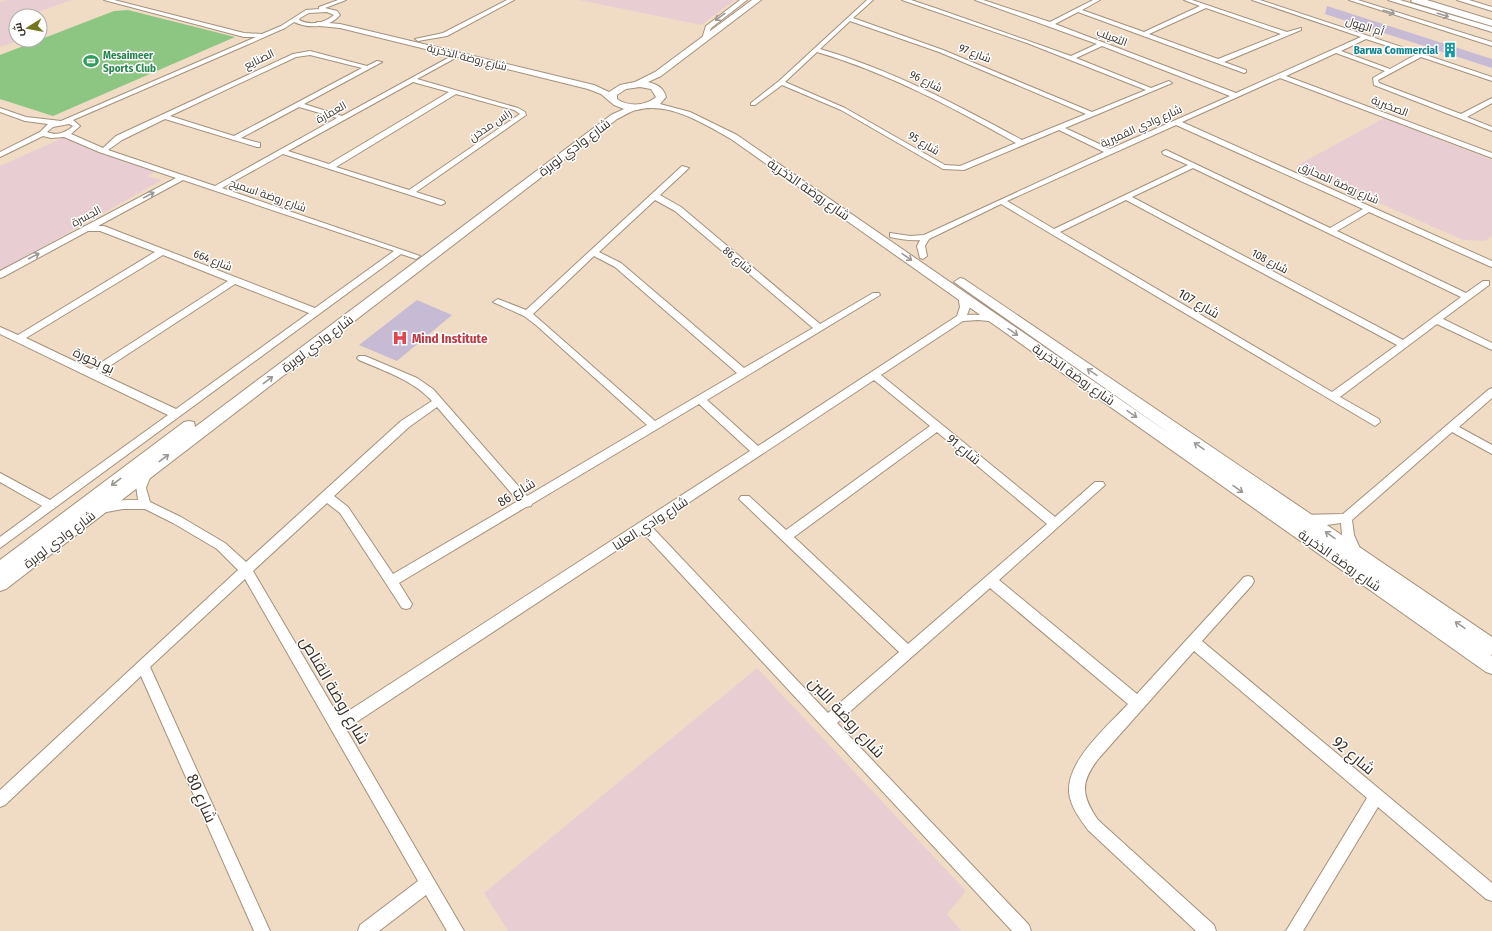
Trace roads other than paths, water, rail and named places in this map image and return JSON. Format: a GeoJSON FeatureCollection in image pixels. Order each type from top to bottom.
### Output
{"type":"FeatureCollection","features":[{"type":"Feature","properties":{"kind":"highway"},"geometry":{"type":"LineString","coordinates":[[1416,0],[1492,23]]}},
{"type":"Feature","properties":{"kind":"highway"},"geometry":{"type":"LineString","coordinates":[[1436,0],[1492,16]]}},
{"type":"Feature","properties":{"kind":"street"},"geometry":{"type":"LineString","coordinates":[[107,0],[259,38],[288,29],[320,24],[331,20],[350,0]]}},
{"type":"Feature","properties":{"kind":"street"},"geometry":{"type":"LineString","coordinates":[[0,155],[61,123],[118,100],[274,32],[296,19],[299,15],[343,0]]}},
{"type":"Feature","properties":{"kind":"street"},"geometry":{"type":"LineString","coordinates":[[418,39],[445,35],[511,0]]}},
{"type":"Feature","properties":{"kind":"street"},"geometry":{"type":"LineString","coordinates":[[703,41],[708,27],[744,0]]}},
{"type":"Feature","properties":{"kind":"street"},"geometry":{"type":"LineString","coordinates":[[638,84],[658,74],[757,0]]}},
{"type":"Feature","properties":{"kind":"street"},"geometry":{"type":"LineString","coordinates":[[660,94],[663,81],[667,76],[767,0]]}},
{"type":"Feature","properties":{"kind":"street"},"geometry":{"type":"LineString","coordinates":[[753,104],[781,82],[870,0]]}},
{"type":"Feature","properties":{"kind":"street"},"geometry":{"type":"LineString","coordinates":[[905,0],[1008,33],[1073,57],[1151,90]]}},
{"type":"Feature","properties":{"kind":"street","name":"الثعيلب"},"geometry":{"type":"LineString","coordinates":[[978,0],[988,1],[1237,96]]}},
{"type":"Feature","properties":{"kind":"street"},"geometry":{"type":"LineString","coordinates":[[1050,24],[1097,0]]}},
{"type":"Feature","properties":{"kind":"street"},"geometry":{"type":"LineString","coordinates":[[1186,0],[1286,34]]}},
{"type":"Feature","properties":{"kind":"street","name":"أم الهول"},"geometry":{"type":"LineString","coordinates":[[1255,0],[1492,79]]}},
{"type":"Feature","properties":{"kind":"street"},"geometry":{"type":"LineString","coordinates":[[1352,0],[1492,44]]}},
{"type":"Feature","properties":{"kind":"street"},"geometry":{"type":"LineString","coordinates":[[1392,0],[1492,30]]}},
{"type":"Feature","properties":{"kind":"street"},"geometry":{"type":"LineString","coordinates":[[1462,0],[1492,9]]}},
{"type":"Feature","properties":{"kind":"street"},"geometry":{"type":"LineString","coordinates":[[1145,34],[1206,6]]}},
{"type":"Feature","properties":{"kind":"street"},"geometry":{"type":"LineString","coordinates":[[314,10],[327,10],[336,14]]}},
{"type":"Feature","properties":{"kind":"street"},"geometry":{"type":"LineString","coordinates":[[1077,10],[1244,71]]}},
{"type":"Feature","properties":{"kind":"street","name":"شارع روضة الذخرية"},"geometry":{"type":"LineString","coordinates":[[336,14],[347,22],[597,83],[627,85],[638,84],[651,86],[660,94],[723,123],[742,134],[923,256],[1492,647]]}},
{"type":"Feature","properties":{"kind":"street"},"geometry":{"type":"LineString","coordinates":[[296,19],[298,23],[308,25]]}},
{"type":"Feature","properties":{"kind":"street","name":"شارع 97"},"geometry":{"type":"LineString","coordinates":[[849,19],[890,32],[973,63],[1091,114]]}},
{"type":"Feature","properties":{"kind":"street","name":"شارع روضة الذخرية"},"geometry":{"type":"LineString","coordinates":[[320,24],[340,26],[591,87],[604,92],[623,106],[666,108],[677,111],[734,137],[1492,666]]}},
{"type":"Feature","properties":{"kind":"street"},"geometry":{"type":"LineString","coordinates":[[1220,62],[1299,29]]}},
{"type":"Feature","properties":{"kind":"street"},"geometry":{"type":"LineString","coordinates":[[85,114],[104,102],[274,32]]}},
{"type":"Feature","properties":{"kind":"street"},"geometry":{"type":"LineString","coordinates":[[244,35],[246,38],[246,43]]}},
{"type":"Feature","properties":{"kind":"street"},"geometry":{"type":"LineString","coordinates":[[444,46],[441,40],[445,35]]}},
{"type":"Feature","properties":{"kind":"street","name":"شارع وادي القميرية"},"geometry":{"type":"LineString","coordinates":[[893,236],[910,238],[926,237],[1001,201],[1366,37]]}},
{"type":"Feature","properties":{"kind":"street"},"geometry":{"type":"LineString","coordinates":[[102,108],[120,105],[254,45],[259,38]]}},
{"type":"Feature","properties":{"kind":"street"},"geometry":{"type":"LineString","coordinates":[[1073,57],[1102,44]]}},
{"type":"Feature","properties":{"kind":"street","name":"شارع 96"},"geometry":{"type":"LineString","coordinates":[[816,50],[858,62],[919,88],[1022,143]]}},
{"type":"Feature","properties":{"kind":"street"},"geometry":{"type":"LineString","coordinates":[[1336,51],[1391,71]]}},
{"type":"Feature","properties":{"kind":"street","name":"الصنايع"},"geometry":{"type":"LineString","coordinates":[[106,148],[119,138],[300,53],[310,53],[368,68]]}},
{"type":"Feature","properties":{"kind":"street","name":"العمارة"},"geometry":{"type":"LineString","coordinates":[[216,188],[457,55]]}},
{"type":"Feature","properties":{"kind":"street"},"geometry":{"type":"LineString","coordinates":[[1421,56],[1376,79],[1376,84],[1492,128]]}},
{"type":"Feature","properties":{"kind":"street"},"geometry":{"type":"LineString","coordinates":[[235,138],[379,62]]}},
{"type":"Feature","properties":{"kind":"street","name":"الصخبرية"},"geometry":{"type":"LineString","coordinates":[[1281,76],[1490,153]]}},
{"type":"Feature","properties":{"kind":"street","name":"راس مدخن"},"geometry":{"type":"LineString","coordinates":[[410,193],[523,115],[523,112],[516,109],[412,80]]}},
{"type":"Feature","properties":{"kind":"street","name":"شارع 95"},"geometry":{"type":"LineString","coordinates":[[781,82],[843,109],[936,164],[950,169],[961,168],[1169,83]]}},
{"type":"Feature","properties":{"kind":"street","name":"شارع وادي لوبرة"},"geometry":{"type":"LineString","coordinates":[[0,568],[603,115],[613,100],[614,92],[627,85]]}},
{"type":"Feature","properties":{"kind":"street"},"geometry":{"type":"LineString","coordinates":[[330,167],[455,92]]}},
{"type":"Feature","properties":{"kind":"street","name":"شارع وادي لوبرة"},"geometry":{"type":"LineString","coordinates":[[0,584],[614,117],[641,106],[656,102],[660,94]]}},
{"type":"Feature","properties":{"kind":"street"},"geometry":{"type":"LineString","coordinates":[[13,149],[64,134],[102,108],[118,100]]}},
{"type":"Feature","properties":{"kind":"street"},"geometry":{"type":"LineString","coordinates":[[1461,117],[1492,100]]}},
{"type":"Feature","properties":{"kind":"street"},"geometry":{"type":"LineString","coordinates":[[299,105],[343,118]]}},
{"type":"Feature","properties":{"kind":"street"},"geometry":{"type":"LineString","coordinates":[[0,110],[25,119],[53,136]]}},
{"type":"Feature","properties":{"kind":"street"},"geometry":{"type":"LineString","coordinates":[[165,117],[257,145]]}},
{"type":"Feature","properties":{"kind":"street"},"geometry":{"type":"LineString","coordinates":[[25,119],[76,126]]}},
{"type":"Feature","properties":{"kind":"street","name":"شارع روضة المحارق"},"geometry":{"type":"LineString","coordinates":[[1177,123],[1369,209],[1490,261]]}},
{"type":"Feature","properties":{"kind":"street","name":"شارع روضة اسميح"},"geometry":{"type":"LineString","coordinates":[[76,126],[82,136],[114,153]]}},
{"type":"Feature","properties":{"kind":"street"},"geometry":{"type":"LineString","coordinates":[[1060,128],[1109,152]]}},
{"type":"Feature","properties":{"kind":"street","name":"شارع روضة اسميح"},"geometry":{"type":"LineString","coordinates":[[64,134],[114,153],[416,256]]}},
{"type":"Feature","properties":{"kind":"street","name":"الصنايع"},"geometry":{"type":"LineString","coordinates":[[90,141],[104,141],[119,138]]}},
{"type":"Feature","properties":{"kind":"street"},"geometry":{"type":"LineString","coordinates":[[283,152],[441,203]]}},
{"type":"Feature","properties":{"kind":"street"},"geometry":{"type":"LineString","coordinates":[[1166,152],[1467,297]]}},
{"type":"Feature","properties":{"kind":"street"},"geometry":{"type":"LineString","coordinates":[[1053,232],[1194,165]]}},
{"type":"Feature","properties":{"kind":"street"},"geometry":{"type":"LineString","coordinates":[[528,314],[686,168]]}},
{"type":"Feature","properties":{"kind":"street","name":"الجسرة"},"geometry":{"type":"LineString","coordinates":[[101,224],[183,176]]}},
{"type":"Feature","properties":{"kind":"street","name":"شارع 86"},"geometry":{"type":"LineString","coordinates":[[655,196],[678,210],[819,328]]}},
{"type":"Feature","properties":{"kind":"street","name":"شارع 108"},"geometry":{"type":"LineString","coordinates":[[1127,198],[1403,344]]}},
{"type":"Feature","properties":{"kind":"street","name":"شارع 107"},"geometry":{"type":"LineString","coordinates":[[1001,201],[1375,422]]}},
{"type":"Feature","properties":{"kind":"street"},"geometry":{"type":"LineString","coordinates":[[1331,231],[1369,209]]}},
{"type":"Feature","properties":{"kind":"street","name":"شارع 664"},"geometry":{"type":"LineString","coordinates":[[84,230],[101,224],[160,253],[316,312]]}},
{"type":"Feature","properties":{"kind":"street","name":"الجسرة"},"geometry":{"type":"LineString","coordinates":[[0,275],[84,230]]}},
{"type":"Feature","properties":{"kind":"street"},"geometry":{"type":"LineString","coordinates":[[923,256],[921,246],[926,237]]}},
{"type":"Feature","properties":{"kind":"street","name":"شارع وادي لوبرة"},"geometry":{"type":"LineString","coordinates":[[0,543],[400,251]]}},
{"type":"Feature","properties":{"kind":"street"},"geometry":{"type":"LineString","coordinates":[[18,339],[160,253]]}},
{"type":"Feature","properties":{"kind":"street"},"geometry":{"type":"LineString","coordinates":[[594,253],[618,265],[743,373]]}},
{"type":"Feature","properties":{"kind":"street"},"geometry":{"type":"LineString","coordinates":[[92,373],[233,281]]}},
{"type":"Feature","properties":{"kind":"street"},"geometry":{"type":"LineString","coordinates":[[1333,397],[1486,283]]}},
{"type":"Feature","properties":{"kind":"street","name":"شارع 86"},"geometry":{"type":"LineString","coordinates":[[392,581],[876,295]]}},
{"type":"Feature","properties":{"kind":"street"},"geometry":{"type":"LineString","coordinates":[[962,295],[965,307],[961,318],[978,317],[996,320]]}},
{"type":"Feature","properties":{"kind":"street"},"geometry":{"type":"LineString","coordinates":[[498,302],[528,314],[654,426]]}},
{"type":"Feature","properties":{"kind":"street","name":"شارع وادي العلبا"},"geometry":{"type":"LineString","coordinates":[[337,727],[645,527],[961,318]]}},
{"type":"Feature","properties":{"kind":"street"},"geometry":{"type":"LineString","coordinates":[[1437,320],[1492,347]]}},
{"type":"Feature","properties":{"kind":"street","name":"بو بخورة"},"geometry":{"type":"LineString","coordinates":[[0,330],[176,414]]}},
{"type":"Feature","properties":{"kind":"street"},"geometry":{"type":"LineString","coordinates":[[362,358],[421,384],[527,502]]}},
{"type":"Feature","properties":{"kind":"street","name":"شارع 91"},"geometry":{"type":"LineString","coordinates":[[875,375],[1054,523]]}},
{"type":"Feature","properties":{"kind":"street"},"geometry":{"type":"LineString","coordinates":[[1305,518],[1327,520],[1346,518],[1492,392]]}},
{"type":"Feature","properties":{"kind":"street"},"geometry":{"type":"LineString","coordinates":[[700,399],[758,452]]}},
{"type":"Feature","properties":{"kind":"street"},"geometry":{"type":"LineString","coordinates":[[0,800],[142,665],[405,424],[438,402]]}},
{"type":"Feature","properties":{"kind":"street"},"geometry":{"type":"LineString","coordinates":[[785,537],[937,427]]}},
{"type":"Feature","properties":{"kind":"street"},"geometry":{"type":"LineString","coordinates":[[1451,427],[1492,450]]}},
{"type":"Feature","properties":{"kind":"street"},"geometry":{"type":"LineString","coordinates":[[146,472],[140,490],[141,498],[146,505]]}},
{"type":"Feature","properties":{"kind":"street"},"geometry":{"type":"LineString","coordinates":[[0,477],[52,506]]}},
{"type":"Feature","properties":{"kind":"street"},"geometry":{"type":"LineString","coordinates":[[828,722],[1054,523],[1099,486]]}},
{"type":"Feature","properties":{"kind":"street"},"geometry":{"type":"LineString","coordinates":[[327,496],[344,510],[406,604]]}},
{"type":"Feature","properties":{"kind":"street"},"geometry":{"type":"LineString","coordinates":[[745,499],[908,652]]}},
{"type":"Feature","properties":{"kind":"street","name":"شارع روضة القناص"},"geometry":{"type":"LineString","coordinates":[[98,509],[124,504],[146,505],[177,520],[221,546],[246,570],[456,931]]}},
{"type":"Feature","properties":{"kind":"street"},"geometry":{"type":"LineString","coordinates":[[1346,518],[1348,535],[1358,555]]}},
{"type":"Feature","properties":{"kind":"street","name":"شارع روضة اللبن"},"geometry":{"type":"LineString","coordinates":[[645,527],[1023,931]]}},
{"type":"Feature","properties":{"kind":"street"},"geometry":{"type":"LineString","coordinates":[[990,580],[1138,703]]}},
{"type":"Feature","properties":{"kind":"street"},"geometry":{"type":"LineString","coordinates":[[1208,931],[1093,824],[1081,808],[1076,794],[1078,780],[1085,764],[1248,581]]}},
{"type":"Feature","properties":{"kind":"street","name":"شارع 92"},"geometry":{"type":"LineString","coordinates":[[1194,642],[1376,797],[1492,893]]}},
{"type":"Feature","properties":{"kind":"street","name":"شارع 80"},"geometry":{"type":"LineString","coordinates":[[142,665],[262,931]]}},
{"type":"Feature","properties":{"kind":"street"},"geometry":{"type":"LineString","coordinates":[[1294,931],[1376,797]]}},
{"type":"Feature","properties":{"kind":"street"},"geometry":{"type":"LineString","coordinates":[[366,931],[428,883]]}},
{"type":"Feature","properties":{"kind":"place","name":"Barwa Commercial"},"geometry":{"type":"Point","coordinates":[1450,50]}},
{"type":"Feature","properties":{"kind":"place","name":"Mesaimeer Sports Club"},"geometry":{"type":"Point","coordinates":[91,61]}},
{"type":"Feature","properties":{"kind":"place","name":"Mind Institute"},"geometry":{"type":"Point","coordinates":[400,338]}}]}
